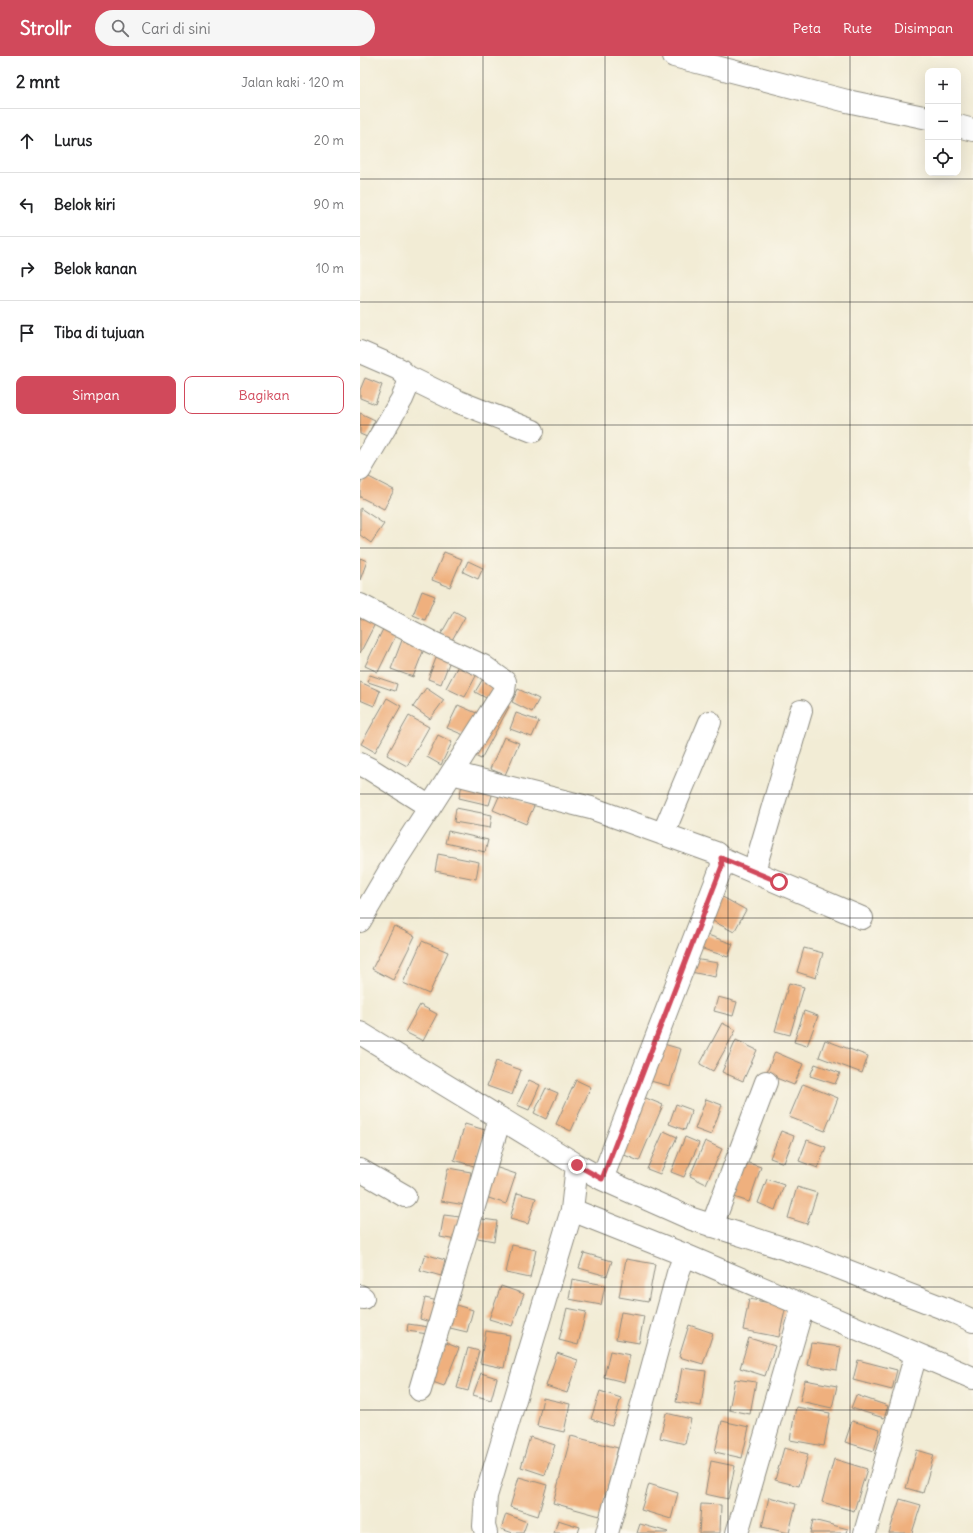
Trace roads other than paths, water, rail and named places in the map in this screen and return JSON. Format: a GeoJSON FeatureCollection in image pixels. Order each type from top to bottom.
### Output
{"type":"FeatureCollection","features":[{"type":"Feature","properties":{"kind":"street"},"geometry":{"type":"LineString","coordinates":[[674,56],[847,101],[925,117]]}},
{"type":"Feature","properties":{"kind":"street"},"geometry":{"type":"LineString","coordinates":[[961,127],[973,130]]}},
{"type":"Feature","properties":{"kind":"street"},"geometry":{"type":"LineString","coordinates":[[360,352],[399,369],[408,377],[459,402],[533,431]]}},
{"type":"Feature","properties":{"kind":"street"},"geometry":{"type":"LineString","coordinates":[[360,470],[402,399],[408,385],[408,377]]}},
{"type":"Feature","properties":{"kind":"street"},"geometry":{"type":"LineString","coordinates":[[360,605],[431,642],[483,666],[505,682],[504,691],[397,858],[360,921]]}},
{"type":"Feature","properties":{"kind":"street"},"geometry":{"type":"LineString","coordinates":[[754,871],[801,711]]}},
{"type":"Feature","properties":{"kind":"street"},"geometry":{"type":"LineString","coordinates":[[663,834],[710,722]]}},
{"type":"Feature","properties":{"kind":"street"},"geometry":{"type":"LineString","coordinates":[[360,764],[430,807]]}},
{"type":"Feature","properties":{"kind":"street"},"geometry":{"type":"LineString","coordinates":[[452,773],[590,808],[716,853],[721,858],[862,918]]}},
{"type":"Feature","properties":{"kind":"street"},"geometry":{"type":"LineString","coordinates":[[602,1179],[722,866],[721,858]]}},
{"type":"Feature","properties":{"kind":"street"},"geometry":{"type":"LineString","coordinates":[[360,1033],[602,1179],[692,1219],[814,1258],[973,1321]]}},
{"type":"Feature","properties":{"kind":"street"},"geometry":{"type":"LineString","coordinates":[[712,1226],[766,1082]]}},
{"type":"Feature","properties":{"kind":"street"},"geometry":{"type":"LineString","coordinates":[[420,1390],[500,1118]]}},
{"type":"Feature","properties":{"kind":"street"},"geometry":{"type":"LineString","coordinates":[[486,1533],[484,1526],[486,1496],[572,1210],[577,1165]]}},
{"type":"Feature","properties":{"kind":"street"},"geometry":{"type":"LineString","coordinates":[[360,1170],[405,1196]]}},
{"type":"Feature","properties":{"kind":"street"},"geometry":{"type":"LineString","coordinates":[[572,1210],[685,1255],[973,1378]]}},
{"type":"Feature","properties":{"kind":"street"},"geometry":{"type":"LineString","coordinates":[[607,1533],[678,1272],[685,1255]]}},
{"type":"Feature","properties":{"kind":"street"},"geometry":{"type":"LineString","coordinates":[[737,1533],[803,1306]]}},
{"type":"Feature","properties":{"kind":"street"},"geometry":{"type":"LineString","coordinates":[[865,1533],[916,1354]]}}]}
